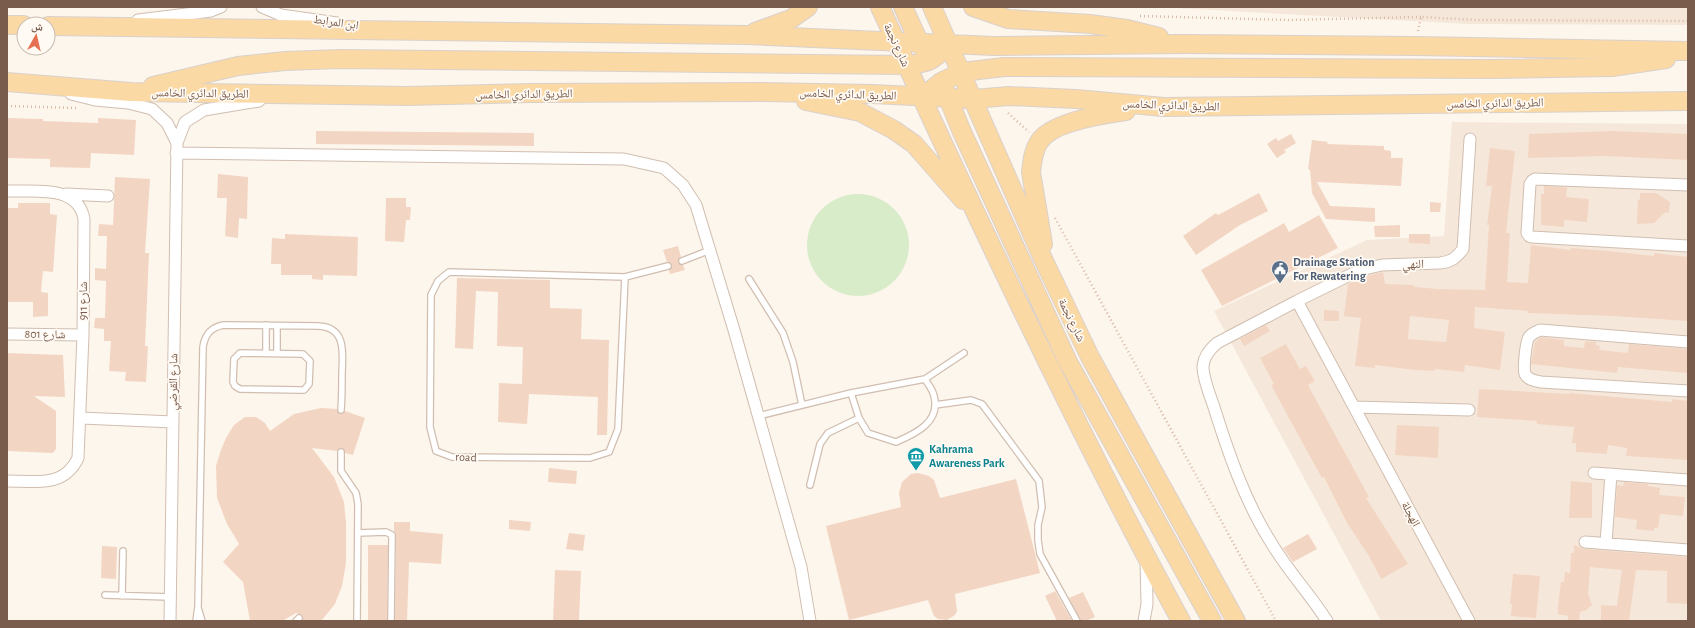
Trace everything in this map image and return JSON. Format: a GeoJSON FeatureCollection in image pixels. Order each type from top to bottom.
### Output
{"type":"FeatureCollection","features":[{"type":"Feature","properties":{"kind":"main road"},"geometry":{"type":"LineString","coordinates":[[746,35],[791,19],[808,7]]}},
{"type":"Feature","properties":{"kind":"main road","name":"شارع نجمة"},"geometry":{"type":"LineString","coordinates":[[880,7],[895,42],[921,63],[922,97],[978,218],[1147,558],[1181,621]]}},
{"type":"Feature","properties":{"kind":"main road"},"geometry":{"type":"LineString","coordinates":[[903,7],[920,44],[921,63]]}},
{"type":"Feature","properties":{"kind":"main road"},"geometry":{"type":"LineString","coordinates":[[932,7],[949,45],[950,82],[962,132],[1068,362],[1212,621]]}},
{"type":"Feature","properties":{"kind":"main road"},"geometry":{"type":"LineString","coordinates":[[973,7],[1008,19],[1052,20],[1103,25],[1185,44]]}},
{"type":"Feature","properties":{"kind":"main road"},"geometry":{"type":"LineString","coordinates":[[56,26],[387,29],[746,35],[949,45],[1185,44],[1416,46],[1688,51]]}},
{"type":"Feature","properties":{"kind":"main road"},"geometry":{"type":"LineString","coordinates":[[921,63],[949,45]]}},
{"type":"Feature","properties":{"kind":"main road","name":"الطريق الدائري الخامس"},"geometry":{"type":"LineString","coordinates":[[7,82],[131,92],[407,96],[539,93],[762,92],[873,94],[922,97],[950,82],[1026,66],[1296,69],[1593,68],[1629,65],[1688,55]]}},
{"type":"Feature","properties":{"kind":"main road"},"geometry":{"type":"LineString","coordinates":[[131,92],[224,69],[285,61],[340,59],[921,63],[973,99]]}},
{"type":"Feature","properties":{"kind":"main road"},"geometry":{"type":"LineString","coordinates":[[762,92],[860,112],[894,130],[914,144],[978,218]]}},
{"type":"Feature","properties":{"kind":"main road","name":"الطريق الدائري الخامس"},"geometry":{"type":"LineString","coordinates":[[973,99],[1010,96],[1076,99],[1164,107],[1688,101]]}},
{"type":"Feature","properties":{"kind":"main road","name":"شارع نجمة"},"geometry":{"type":"LineString","coordinates":[[973,99],[1044,261],[1090,358],[1236,621]]}},
{"type":"Feature","properties":{"kind":"main road"},"geometry":{"type":"LineString","coordinates":[[1044,261],[1037,204],[1031,172],[1032,161],[1039,142],[1052,132],[1092,116],[1164,107]]}},
{"type":"Feature","properties":{"kind":"street"},"geometry":{"type":"LineString","coordinates":[[95,26],[211,11],[220,7]]}},
{"type":"Feature","properties":{"kind":"street","name":"ابن المرابط"},"geometry":{"type":"LineString","coordinates":[[262,7],[281,15],[387,29]]}},
{"type":"Feature","properties":{"kind":"street","name":"شارع القرضي"},"geometry":{"type":"LineString","coordinates":[[28,83],[95,100],[128,103],[152,109],[167,123],[176,148]]}},
{"type":"Feature","properties":{"kind":"street","name":"شارع القرضي"},"geometry":{"type":"LineString","coordinates":[[170,621],[176,148],[184,122],[204,110],[240,103],[322,95]]}},
{"type":"Feature","properties":{"kind":"street","name":"النهي"},"geometry":{"type":"LineString","coordinates":[[1327,621],[1305,588],[1284,562],[1260,524],[1229,450],[1204,372],[1205,359],[1212,347],[1297,301],[1370,267],[1449,262],[1457,257],[1463,249],[1470,139]]}},
{"type":"Feature","properties":{"kind":"street"},"geometry":{"type":"LineString","coordinates":[[176,148],[624,159],[664,168],[683,185],[696,205],[801,567],[810,621]]}},
{"type":"Feature","properties":{"kind":"street"},"geometry":{"type":"LineString","coordinates":[[1688,185],[1535,180],[1530,184],[1527,233],[1532,237],[1688,246]]}},
{"type":"Feature","properties":{"kind":"street"},"geometry":{"type":"LineString","coordinates":[[7,191],[108,196]]}},
{"type":"Feature","properties":{"kind":"street","name":"شارع 911"},"geometry":{"type":"LineString","coordinates":[[7,481],[49,481],[60,478],[74,467],[78,458],[81,418],[84,219],[82,208],[75,200],[64,194]]}},
{"type":"Feature","properties":{"kind":"street","name":"الهجلة"},"geometry":{"type":"LineString","coordinates":[[1297,301],[1469,621]]}},
{"type":"Feature","properties":{"kind":"street"},"geometry":{"type":"LineString","coordinates":[[1688,342],[1540,330],[1529,336],[1527,340],[1524,368],[1525,374],[1529,378],[1541,382],[1688,391]]}},
{"type":"Feature","properties":{"kind":"street","name":"شارع 801"},"geometry":{"type":"LineString","coordinates":[[7,334],[83,335]]}},
{"type":"Feature","properties":{"kind":"street"},"geometry":{"type":"LineString","coordinates":[[1354,407],[1469,410]]}},
{"type":"Feature","properties":{"kind":"street"},"geometry":{"type":"LineString","coordinates":[[81,418],[173,422]]}},
{"type":"Feature","properties":{"kind":"street"},"geometry":{"type":"LineString","coordinates":[[1594,473],[1688,480]]}},
{"type":"Feature","properties":{"kind":"street"},"geometry":{"type":"LineString","coordinates":[[1606,543],[1611,474]]}},
{"type":"Feature","properties":{"kind":"street"},"geometry":{"type":"LineString","coordinates":[[1586,542],[1688,550]]}},
{"type":"Feature","properties":{"kind":"street"},"geometry":{"type":"LineString","coordinates":[[1144,621],[1147,604],[1147,558]]}},
{"type":"Feature","properties":{"kind":"lane"},"geometry":{"type":"LineString","coordinates":[[682,261],[710,250]]}},
{"type":"Feature","properties":{"kind":"lane"},"geometry":{"type":"LineString","coordinates":[[625,277],[668,266]]}},
{"type":"Feature","properties":{"kind":"lane","name":"road"},"geometry":{"type":"LineString","coordinates":[[449,272],[625,277],[618,429],[609,452],[590,458],[452,457],[436,451],[430,428],[431,295],[438,281],[449,272]]}},
{"type":"Feature","properties":{"kind":"lane"},"geometry":{"type":"LineString","coordinates":[[749,279],[783,333],[793,362],[802,405]]}},
{"type":"Feature","properties":{"kind":"lane"},"geometry":{"type":"LineString","coordinates":[[196,621],[198,607],[204,341],[209,332],[218,326],[323,326],[337,334],[342,345],[341,410]]}},
{"type":"Feature","properties":{"kind":"lane"},"geometry":{"type":"LineString","coordinates":[[266,326],[266,353]]}},
{"type":"Feature","properties":{"kind":"lane"},"geometry":{"type":"LineString","coordinates":[[277,326],[277,353]]}},
{"type":"Feature","properties":{"kind":"lane"},"geometry":{"type":"LineString","coordinates":[[244,352],[266,353],[299,354],[308,357],[310,365],[310,384],[307,388],[299,390],[240,389],[236,386],[233,377],[234,359],[236,355],[244,352]]}},
{"type":"Feature","properties":{"kind":"lane"},"geometry":{"type":"LineString","coordinates":[[758,416],[851,393],[925,379],[964,352]]}},
{"type":"Feature","properties":{"kind":"lane"},"geometry":{"type":"LineString","coordinates":[[851,393],[859,418],[868,433],[896,442],[916,433],[929,422],[935,405],[934,395],[925,379]]}},
{"type":"Feature","properties":{"kind":"lane"},"geometry":{"type":"LineString","coordinates":[[935,405],[971,400],[982,404],[1039,481],[1042,506],[1038,525],[1040,554],[1077,621]]}},
{"type":"Feature","properties":{"kind":"lane"},"geometry":{"type":"LineString","coordinates":[[810,485],[820,444],[828,434],[859,418]]}},
{"type":"Feature","properties":{"kind":"lane"},"geometry":{"type":"LineString","coordinates":[[341,452],[340,466],[343,476],[353,489],[358,499],[358,621]]}},
{"type":"Feature","properties":{"kind":"lane"},"geometry":{"type":"LineString","coordinates":[[358,533],[386,532],[392,535],[391,621]]}},
{"type":"Feature","properties":{"kind":"lane"},"geometry":{"type":"LineString","coordinates":[[122,596],[123,551]]}},
{"type":"Feature","properties":{"kind":"lane"},"geometry":{"type":"LineString","coordinates":[[105,595],[170,597]]}},
{"type":"Feature","properties":{"kind":"lane"},"geometry":{"type":"LineString","coordinates":[[198,607],[202,621]]}},
{"type":"Feature","properties":{"kind":"path"},"geometry":{"type":"LineString","coordinates":[[1138,16],[1288,20],[1421,17],[1478,20],[1688,21]]}},
{"type":"Feature","properties":{"kind":"path"},"geometry":{"type":"LineString","coordinates":[[1416,46],[1421,17]]}},
{"type":"Feature","properties":{"kind":"path"},"geometry":{"type":"LineString","coordinates":[[7,106],[77,108],[88,106],[95,100]]}},
{"type":"Feature","properties":{"kind":"path"},"geometry":{"type":"LineString","coordinates":[[1008,113],[1039,142]]}},
{"type":"Feature","properties":{"kind":"path"},"geometry":{"type":"LineString","coordinates":[[1053,214],[1276,621]]}},
{"type":"Feature","properties":{"kind":"shaded area"},"geometry":{"type":"Polygon","coordinates":[[[1157,7],[1688,7],[1688,25],[1468,24],[1157,7]]]}},
{"type":"Feature","properties":{"kind":"shaded area"},"geometry":{"type":"Polygon","coordinates":[[[1452,122],[1688,124],[1688,621],[1381,621],[1214,311],[1367,240],[1444,236],[1452,122]]]}},
{"type":"Feature","properties":{"kind":"green space"},"geometry":{"type":"Polygon","coordinates":[[[858,194],[878,198],[894,209],[905,225],[909,245],[905,265],[894,281],[878,292],[858,296],[838,292],[822,281],[811,265],[807,245],[811,225],[822,209],[838,198],[858,194]]]}},
{"type":"Feature","properties":{"kind":"building"},"geometry":{"type":"Polygon","coordinates":[[[7,118],[98,123],[98,118],[136,120],[134,155],[91,153],[90,168],[50,167],[50,159],[7,158],[7,118]]]}},
{"type":"Feature","properties":{"kind":"building"},"geometry":{"type":"Polygon","coordinates":[[[316,131],[534,133],[534,146],[316,144],[316,131]]]}},
{"type":"Feature","properties":{"kind":"building"},"geometry":{"type":"Polygon","coordinates":[[[1613,131],[1688,134],[1688,160],[1605,156],[1528,158],[1529,134],[1613,131]]]}},
{"type":"Feature","properties":{"kind":"building"},"geometry":{"type":"Polygon","coordinates":[[[1291,134],[1296,143],[1284,150],[1286,152],[1277,158],[1267,144],[1276,138],[1278,141],[1291,134]]]}},
{"type":"Feature","properties":{"kind":"building"},"geometry":{"type":"Polygon","coordinates":[[[1312,140],[1328,142],[1327,144],[1384,146],[1384,150],[1391,151],[1391,158],[1403,158],[1401,186],[1317,182],[1330,206],[1375,208],[1375,222],[1326,219],[1312,193],[1310,170],[1308,169],[1312,140]]]}},
{"type":"Feature","properties":{"kind":"building"},"geometry":{"type":"Polygon","coordinates":[[[1490,148],[1515,151],[1506,233],[1510,233],[1507,282],[1528,283],[1531,245],[1571,250],[1571,248],[1654,256],[1654,253],[1688,257],[1688,321],[1613,316],[1528,313],[1528,311],[1475,307],[1474,328],[1505,332],[1500,370],[1465,365],[1464,372],[1435,369],[1434,371],[1415,370],[1375,365],[1375,368],[1355,366],[1361,318],[1344,316],[1348,284],[1362,277],[1383,272],[1385,284],[1414,285],[1414,287],[1438,289],[1485,290],[1489,225],[1487,225],[1492,186],[1486,186],[1490,148]],[[1410,316],[1408,339],[1446,342],[1449,320],[1410,316]]]}},
{"type":"Feature","properties":{"kind":"building"},"geometry":{"type":"Polygon","coordinates":[[[218,174],[248,177],[247,219],[239,218],[238,238],[225,236],[227,198],[217,198],[218,174]]]}},
{"type":"Feature","properties":{"kind":"building"},"geometry":{"type":"Polygon","coordinates":[[[115,177],[150,179],[145,253],[149,253],[145,346],[148,346],[146,382],[125,381],[126,372],[109,371],[111,341],[104,341],[104,329],[94,328],[95,318],[105,318],[106,281],[95,280],[95,268],[106,269],[107,236],[98,236],[99,224],[113,225],[115,177]]]}},
{"type":"Feature","properties":{"kind":"building"},"geometry":{"type":"Polygon","coordinates":[[[1544,186],[1567,187],[1566,197],[1589,199],[1587,222],[1564,220],[1564,227],[1541,225],[1541,194],[1544,194],[1544,186]]]}},
{"type":"Feature","properties":{"kind":"building"},"geometry":{"type":"Polygon","coordinates":[[[1259,193],[1268,211],[1240,225],[1196,255],[1183,236],[1216,213],[1218,215],[1259,193]]]}},
{"type":"Feature","properties":{"kind":"building"},"geometry":{"type":"Polygon","coordinates":[[[1640,193],[1656,193],[1670,202],[1669,212],[1664,213],[1654,223],[1637,224],[1638,199],[1640,200],[1640,193]]]}},
{"type":"Feature","properties":{"kind":"building"},"geometry":{"type":"Polygon","coordinates":[[[386,198],[406,198],[406,207],[411,207],[410,220],[406,220],[404,242],[385,241],[386,198]]]}},
{"type":"Feature","properties":{"kind":"building"},"geometry":{"type":"Polygon","coordinates":[[[1430,202],[1441,203],[1440,212],[1430,212],[1430,202]]]}},
{"type":"Feature","properties":{"kind":"building"},"geometry":{"type":"Polygon","coordinates":[[[18,203],[50,203],[50,214],[57,215],[53,272],[43,271],[41,292],[48,293],[48,316],[33,317],[33,302],[7,302],[7,208],[18,208],[18,203]]]}},
{"type":"Feature","properties":{"kind":"building"},"geometry":{"type":"Polygon","coordinates":[[[1319,215],[1338,248],[1222,306],[1201,270],[1284,223],[1289,232],[1319,215]]]}},
{"type":"Feature","properties":{"kind":"building"},"geometry":{"type":"Polygon","coordinates":[[[1400,225],[1400,237],[1375,237],[1374,226],[1400,225]]]}},
{"type":"Feature","properties":{"kind":"building"},"geometry":{"type":"Polygon","coordinates":[[[285,234],[358,237],[357,276],[323,275],[323,280],[312,279],[312,275],[281,275],[281,264],[271,264],[272,238],[285,239],[285,234]]]}},
{"type":"Feature","properties":{"kind":"building"},"geometry":{"type":"Polygon","coordinates":[[[1409,234],[1430,234],[1430,244],[1409,243],[1409,234]]]}},
{"type":"Feature","properties":{"kind":"building"},"geometry":{"type":"Polygon","coordinates":[[[678,246],[681,257],[678,262],[683,265],[685,270],[670,274],[669,270],[672,265],[667,262],[663,250],[678,246]]]}},
{"type":"Feature","properties":{"kind":"building"},"geometry":{"type":"Polygon","coordinates":[[[457,278],[550,280],[550,308],[582,309],[581,339],[609,340],[607,435],[597,435],[598,397],[529,394],[527,424],[498,422],[499,383],[522,384],[523,347],[497,346],[498,292],[476,291],[473,349],[455,348],[457,278]]]}},
{"type":"Feature","properties":{"kind":"building"},"geometry":{"type":"Polygon","coordinates":[[[1324,310],[1339,311],[1339,321],[1324,321],[1324,310]]]}},
{"type":"Feature","properties":{"kind":"building"},"geometry":{"type":"Polygon","coordinates":[[[1266,325],[1270,331],[1244,346],[1240,339],[1266,325]]]}},
{"type":"Feature","properties":{"kind":"building"},"geometry":{"type":"Polygon","coordinates":[[[1541,337],[1564,340],[1564,346],[1584,348],[1585,341],[1596,342],[1596,345],[1600,346],[1599,350],[1628,353],[1629,344],[1688,349],[1688,373],[1618,367],[1617,373],[1531,364],[1535,342],[1541,337]]]}},
{"type":"Feature","properties":{"kind":"building"},"geometry":{"type":"Polygon","coordinates":[[[1286,344],[1300,369],[1306,366],[1315,381],[1308,385],[1369,497],[1366,498],[1408,564],[1381,579],[1369,556],[1347,523],[1324,477],[1322,478],[1307,451],[1271,385],[1274,384],[1260,358],[1286,344]]]}},
{"type":"Feature","properties":{"kind":"building"},"geometry":{"type":"Polygon","coordinates":[[[7,353],[63,355],[65,397],[34,396],[56,411],[56,449],[53,453],[7,451],[7,353]]]}},
{"type":"Feature","properties":{"kind":"building"},"geometry":{"type":"Polygon","coordinates":[[[1479,389],[1570,393],[1672,402],[1673,399],[1688,401],[1688,460],[1626,456],[1627,448],[1608,445],[1607,454],[1576,452],[1576,443],[1572,443],[1574,427],[1537,424],[1537,421],[1477,417],[1479,389]]]}},
{"type":"Feature","properties":{"kind":"building"},"geometry":{"type":"Polygon","coordinates":[[[321,408],[337,409],[340,414],[345,411],[365,418],[353,455],[345,453],[341,448],[337,451],[312,448],[334,477],[344,502],[346,523],[346,563],[342,586],[335,604],[321,621],[302,621],[302,615],[296,613],[282,621],[250,621],[243,582],[223,562],[239,544],[227,524],[217,498],[216,466],[221,450],[234,425],[245,417],[256,417],[265,423],[270,431],[294,414],[321,408]]]}},
{"type":"Feature","properties":{"kind":"building"},"geometry":{"type":"Polygon","coordinates":[[[1397,425],[1439,427],[1438,458],[1395,455],[1397,425]]]}},
{"type":"Feature","properties":{"kind":"building"},"geometry":{"type":"Polygon","coordinates":[[[549,468],[577,471],[576,484],[548,482],[549,468]]]}},
{"type":"Feature","properties":{"kind":"building"},"geometry":{"type":"Polygon","coordinates":[[[918,473],[929,476],[934,480],[940,498],[1016,479],[1040,573],[955,594],[957,611],[955,615],[947,620],[938,619],[934,616],[928,600],[849,620],[826,526],[901,507],[899,493],[902,482],[911,474],[918,473]]]}},
{"type":"Feature","properties":{"kind":"building"},"geometry":{"type":"Polygon","coordinates":[[[1571,481],[1592,483],[1592,518],[1569,518],[1571,481]]]}},
{"type":"Feature","properties":{"kind":"building"},"geometry":{"type":"Polygon","coordinates":[[[1624,482],[1648,484],[1648,486],[1660,488],[1659,495],[1685,497],[1683,516],[1660,514],[1658,528],[1654,528],[1654,531],[1636,529],[1637,520],[1615,517],[1617,485],[1623,486],[1624,482]]]}},
{"type":"Feature","properties":{"kind":"building"},"geometry":{"type":"Polygon","coordinates":[[[509,520],[531,522],[530,531],[509,529],[509,520]]]}},
{"type":"Feature","properties":{"kind":"building"},"geometry":{"type":"Polygon","coordinates":[[[394,522],[410,522],[410,531],[443,534],[441,564],[409,562],[407,621],[395,621],[396,535],[394,531],[394,522]]]}},
{"type":"Feature","properties":{"kind":"building"},"geometry":{"type":"Polygon","coordinates":[[[569,533],[585,535],[583,551],[566,549],[569,533]]]}},
{"type":"Feature","properties":{"kind":"building"},"geometry":{"type":"Polygon","coordinates":[[[1308,534],[1317,549],[1293,562],[1283,548],[1308,534]]]}},
{"type":"Feature","properties":{"kind":"building"},"geometry":{"type":"Polygon","coordinates":[[[368,545],[388,545],[387,621],[368,621],[368,545]]]}},
{"type":"Feature","properties":{"kind":"building"},"geometry":{"type":"Polygon","coordinates":[[[1574,545],[1584,549],[1688,557],[1688,604],[1667,603],[1667,571],[1636,570],[1629,621],[1601,621],[1601,605],[1617,606],[1622,570],[1590,567],[1588,594],[1592,605],[1586,610],[1580,612],[1579,621],[1568,621],[1568,616],[1558,614],[1558,606],[1561,582],[1564,582],[1565,572],[1570,573],[1571,553],[1574,553],[1574,545]]]}},
{"type":"Feature","properties":{"kind":"building"},"geometry":{"type":"Polygon","coordinates":[[[102,546],[117,547],[116,579],[101,578],[102,546]]]}},
{"type":"Feature","properties":{"kind":"building"},"geometry":{"type":"Polygon","coordinates":[[[555,570],[581,571],[579,621],[553,621],[555,570]]]}},
{"type":"Feature","properties":{"kind":"building"},"geometry":{"type":"Polygon","coordinates":[[[1513,574],[1540,576],[1536,618],[1511,616],[1512,604],[1510,604],[1513,574]]]}},
{"type":"Feature","properties":{"kind":"building"},"geometry":{"type":"Polygon","coordinates":[[[1055,591],[1072,621],[1057,621],[1045,596],[1055,591]]]}},
{"type":"Feature","properties":{"kind":"building"},"geometry":{"type":"Polygon","coordinates":[[[1083,592],[1095,617],[1086,621],[1081,621],[1069,598],[1083,592]]]}},
{"type":"Feature","properties":{"kind":"place","name":"Drainage Station For Rewatering"},"geometry":{"type":"Point","coordinates":[1280,284]}},
{"type":"Feature","properties":{"kind":"place","name":"Kahrama Awareness Park"},"geometry":{"type":"Point","coordinates":[916,471]}}]}
